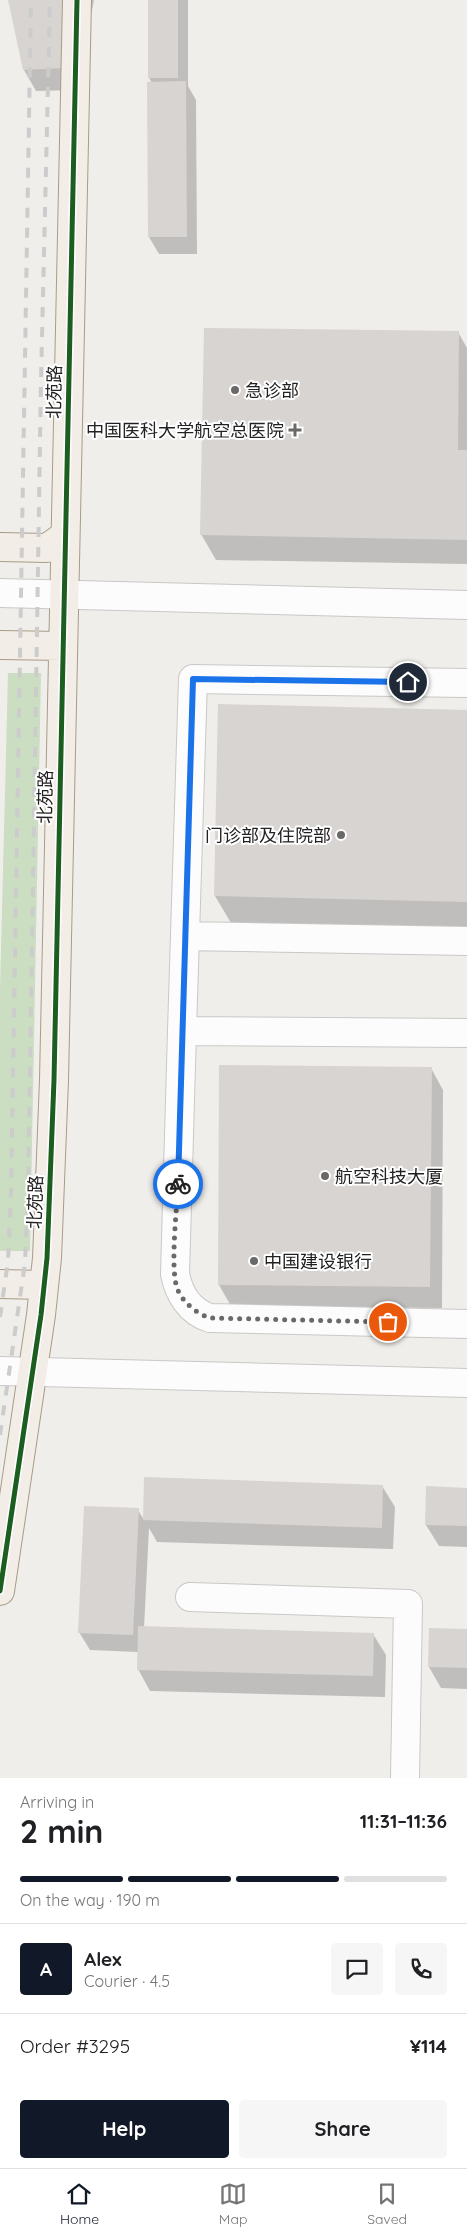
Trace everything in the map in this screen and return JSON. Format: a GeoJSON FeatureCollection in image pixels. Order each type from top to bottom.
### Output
{"type":"FeatureCollection","features":[{"type":"Feature","properties":{"kind":"main road","name":"北苑路"},"geometry":{"type":"LineString","coordinates":[[0,1591],[8,1487],[32,1371],[44,1285],[54,1080],[64,536],[77,0]]}},
{"type":"Feature","properties":{"kind":"main road"},"geometry":{"type":"LineString","coordinates":[[0,547],[47,548],[64,536]]}},
{"type":"Feature","properties":{"kind":"main road"},"geometry":{"type":"LineString","coordinates":[[0,645],[62,646]]}},
{"type":"Feature","properties":{"kind":"main road"},"geometry":{"type":"LineString","coordinates":[[0,1284],[44,1285]]}},
{"type":"Feature","properties":{"kind":"street"},"geometry":{"type":"LineString","coordinates":[[0,593],[467,605]]}},
{"type":"Feature","properties":{"kind":"street"},"geometry":{"type":"LineString","coordinates":[[467,682],[193,679],[175,1274],[178,1289],[198,1314],[210,1318],[467,1324]]}},
{"type":"Feature","properties":{"kind":"street"},"geometry":{"type":"LineString","coordinates":[[185,936],[467,942]]}},
{"type":"Feature","properties":{"kind":"street"},"geometry":{"type":"LineString","coordinates":[[182,1031],[467,1033]]}},
{"type":"Feature","properties":{"kind":"street"},"geometry":{"type":"LineString","coordinates":[[0,1371],[467,1383]]}},
{"type":"Feature","properties":{"kind":"street"},"geometry":{"type":"LineString","coordinates":[[190,1597],[408,1604],[405,1778]]}},
{"type":"Feature","properties":{"kind":"green space"},"geometry":{"type":"Polygon","coordinates":[[[8,673],[41,673],[30,1251],[0,1251],[0,989],[8,673]]]}},
{"type":"Feature","properties":{"kind":"building"},"geometry":{"type":"Polygon","coordinates":[[[8,0],[78,0],[64,68],[23,70],[8,0]]]}},
{"type":"Feature","properties":{"kind":"building"},"geometry":{"type":"Polygon","coordinates":[[[148,0],[178,0],[178,78],[148,78],[148,0]]]}},
{"type":"Feature","properties":{"kind":"building"},"geometry":{"type":"Polygon","coordinates":[[[186,81],[187,237],[148,237],[147,82],[186,81]]]}},
{"type":"Feature","properties":{"kind":"building"},"geometry":{"type":"Polygon","coordinates":[[[204,328],[459,331],[458,450],[467,450],[467,540],[200,535],[204,328]]]}},
{"type":"Feature","properties":{"kind":"building","name":"门诊部及住院部"},"geometry":{"type":"Polygon","coordinates":[[[218,704],[467,710],[467,902],[214,896],[218,704]]]}},
{"type":"Feature","properties":{"kind":"building","name":"航空科技大厦"},"geometry":{"type":"Polygon","coordinates":[[[219,1065],[432,1067],[430,1287],[218,1285],[219,1065]]]}},
{"type":"Feature","properties":{"kind":"building"},"geometry":{"type":"Polygon","coordinates":[[[144,1477],[383,1485],[382,1528],[143,1520],[144,1477]]]}},
{"type":"Feature","properties":{"kind":"building"},"geometry":{"type":"Polygon","coordinates":[[[426,1486],[467,1488],[467,1526],[425,1525],[426,1486]]]}},
{"type":"Feature","properties":{"kind":"building"},"geometry":{"type":"Polygon","coordinates":[[[84,1506],[139,1508],[133,1635],[78,1633],[84,1506]]]}},
{"type":"Feature","properties":{"kind":"building"},"geometry":{"type":"Polygon","coordinates":[[[138,1626],[374,1633],[373,1676],[137,1670],[138,1626]]]}},
{"type":"Feature","properties":{"kind":"building"},"geometry":{"type":"Polygon","coordinates":[[[429,1628],[467,1629],[467,1668],[428,1667],[429,1628]]]}},
{"type":"Feature","properties":{"kind":"railway"},"geometry":{"type":"LineString","coordinates":[[0,1317],[8,1261],[11,1192],[31,0]]}},
{"type":"Feature","properties":{"kind":"railway"},"geometry":{"type":"LineString","coordinates":[[0,1435],[25,1263],[28,1193],[41,380],[50,0]]}},
{"type":"Feature","properties":{"kind":"cycle path"},"geometry":{"type":"LineString","coordinates":[[0,1591],[41,1315],[47,1258],[54,1080],[77,0]]}},
{"type":"Feature","properties":{"kind":"way so far"},"geometry":{"type":"LineString","coordinates":[[178,1184],[175,1274],[178,1289],[198,1314],[210,1318],[388,1322]]}},
{"type":"Feature","properties":{"kind":"place","name":"急诊部"},"geometry":{"type":"Point","coordinates":[235,390]}},
{"type":"Feature","properties":{"kind":"place","name":"中国医科大学航空总医院"},"geometry":{"type":"Point","coordinates":[295,430]}},
{"type":"Feature","properties":{"kind":"place","name":"门诊部及住院部"},"geometry":{"type":"Point","coordinates":[341,835]}},
{"type":"Feature","properties":{"kind":"place","name":"航空科技大厦"},"geometry":{"type":"Point","coordinates":[325,1176]}},
{"type":"Feature","properties":{"kind":"place","name":"中国建设银行"},"geometry":{"type":"Point","coordinates":[254,1261]}},
{"type":"Feature","properties":{"kind":"route"},"geometry":{"type":"LineString","coordinates":[[178,1184],[193,679],[408,682]]}}]}
